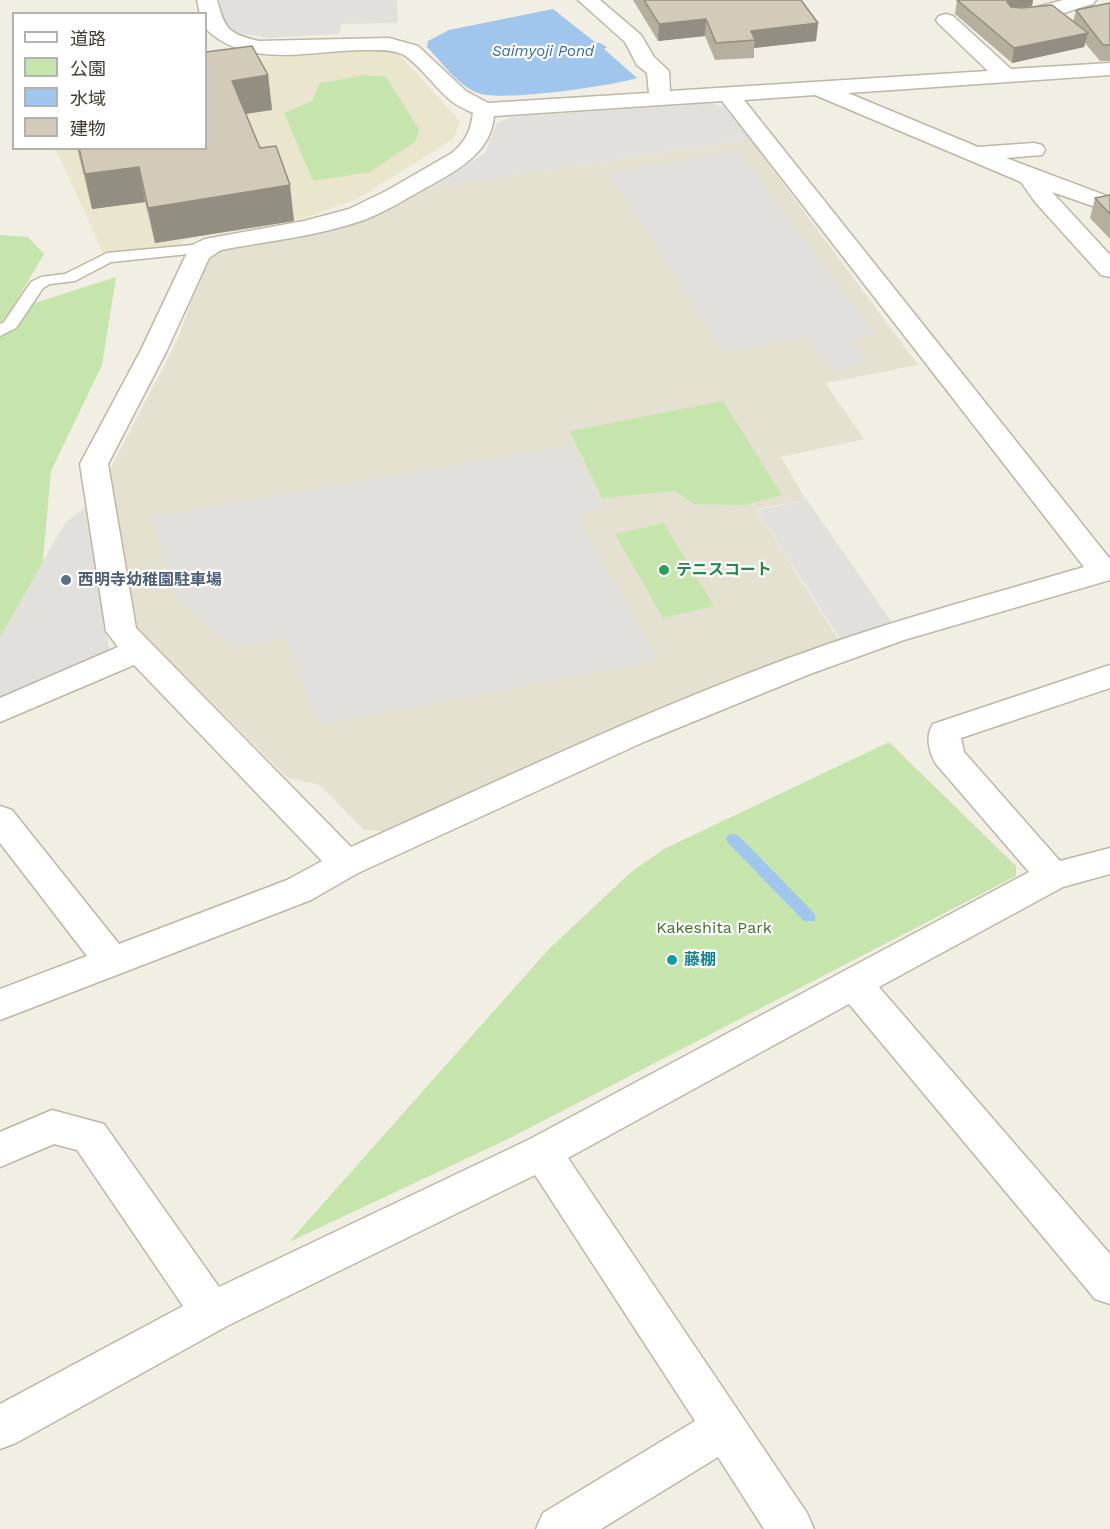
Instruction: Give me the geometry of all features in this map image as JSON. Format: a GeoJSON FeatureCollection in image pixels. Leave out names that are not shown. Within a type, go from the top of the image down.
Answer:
{"type":"FeatureCollection","features":[{"type":"Feature","properties":{"kind":"street"},"geometry":{"type":"LineString","coordinates":[[207,0],[207,16],[217,30],[235,42],[290,49],[370,43],[403,46],[458,96],[484,110],[1110,69]]}},
{"type":"Feature","properties":{"kind":"street"},"geometry":{"type":"LineString","coordinates":[[588,0],[634,39],[645,60],[658,71],[660,99]]}},
{"type":"Feature","properties":{"kind":"street"},"geometry":{"type":"LineString","coordinates":[[1016,15],[1031,15],[1086,0]]}},
{"type":"Feature","properties":{"kind":"street"},"geometry":{"type":"LineString","coordinates":[[946,20],[1005,75]]}},
{"type":"Feature","properties":{"kind":"street"},"geometry":{"type":"LineString","coordinates":[[816,87],[1030,177],[1110,205]]}},
{"type":"Feature","properties":{"kind":"street"},"geometry":{"type":"LineString","coordinates":[[0,1005],[299,890],[346,864],[635,733],[798,666],[893,633],[1107,571],[728,94]]}},
{"type":"Feature","properties":{"kind":"street"},"geometry":{"type":"LineString","coordinates":[[346,864],[121,631],[94,465],[203,249],[214,244],[357,214],[388,200],[457,160],[474,147],[483,126],[484,110]]}},
{"type":"Feature","properties":{"kind":"street"},"geometry":{"type":"LineString","coordinates":[[975,154],[1034,150]]}},
{"type":"Feature","properties":{"kind":"street"},"geometry":{"type":"LineString","coordinates":[[1030,177],[1043,197],[1110,270]]}},
{"type":"Feature","properties":{"kind":"street"},"geometry":{"type":"LineString","coordinates":[[0,711],[138,651]]}},
{"type":"Feature","properties":{"kind":"street"},"geometry":{"type":"LineString","coordinates":[[1053,876],[948,756],[944,732],[1110,676]]}},
{"type":"Feature","properties":{"kind":"street"},"geometry":{"type":"LineString","coordinates":[[0,819],[112,961]]}},
{"type":"Feature","properties":{"kind":"street"},"geometry":{"type":"LineString","coordinates":[[0,1428],[212,1312],[542,1152],[1053,876],[1110,861]]}},
{"type":"Feature","properties":{"kind":"street"},"geometry":{"type":"LineString","coordinates":[[853,983],[1110,1285]]}},
{"type":"Feature","properties":{"kind":"street"},"geometry":{"type":"LineString","coordinates":[[0,1150],[52,1127],[90,1136],[212,1312]]}},
{"type":"Feature","properties":{"kind":"street"},"geometry":{"type":"LineString","coordinates":[[542,1152],[791,1529]]}},
{"type":"Feature","properties":{"kind":"street"},"geometry":{"type":"LineString","coordinates":[[559,1529],[724,1428]]}},
{"type":"Feature","properties":{"kind":"lane"},"geometry":{"type":"LineString","coordinates":[[0,331],[10,325],[37,285],[47,280],[69,278],[107,258],[203,249]]}},
{"type":"Feature","properties":{"kind":"shaded area"},"geometry":{"type":"Polygon","coordinates":[[[220,0],[397,0],[398,23],[341,24],[339,34],[267,38],[236,32],[225,24],[220,16],[220,0]]]}},
{"type":"Feature","properties":{"kind":"shaded area"},"geometry":{"type":"Polygon","coordinates":[[[360,49],[396,51],[460,121],[453,139],[357,199],[299,220],[185,240],[175,250],[106,259],[56,150],[207,150],[210,62],[360,49]]]}},
{"type":"Feature","properties":{"kind":"shaded area"},"geometry":{"type":"Polygon","coordinates":[[[711,103],[724,107],[750,139],[430,188],[485,153],[497,123],[512,117],[711,103]]]}},
{"type":"Feature","properties":{"kind":"shaded area"},"geometry":{"type":"Polygon","coordinates":[[[750,139],[918,365],[825,383],[864,439],[781,457],[806,500],[756,509],[842,645],[614,733],[383,831],[364,830],[320,785],[288,778],[137,628],[109,471],[177,341],[207,258],[227,249],[309,234],[372,216],[403,203],[428,188],[750,139]]]}},
{"type":"Feature","properties":{"kind":"shaded area"},"geometry":{"type":"Polygon","coordinates":[[[739,151],[876,335],[851,340],[867,363],[833,370],[809,336],[724,352],[608,172],[739,151]]]}},
{"type":"Feature","properties":{"kind":"shaded area"},"geometry":{"type":"Polygon","coordinates":[[[571,445],[603,509],[577,515],[659,660],[320,725],[286,638],[234,648],[176,597],[152,516],[571,445]]]}},
{"type":"Feature","properties":{"kind":"shaded area"},"geometry":{"type":"Polygon","coordinates":[[[807,500],[893,624],[842,642],[757,510],[807,500]]]}},
{"type":"Feature","properties":{"kind":"shaded area","name":"西明寺幼稚園駐車場"},"geometry":{"type":"Polygon","coordinates":[[[86,506],[109,648],[101,658],[0,700],[0,637],[65,523],[86,506]]]}},
{"type":"Feature","properties":{"kind":"green space"},"geometry":{"type":"Polygon","coordinates":[[[365,75],[386,77],[419,129],[416,141],[370,172],[313,181],[284,113],[312,101],[320,83],[365,75]]]}},
{"type":"Feature","properties":{"kind":"green space"},"geometry":{"type":"Polygon","coordinates":[[[0,235],[28,237],[44,254],[5,320],[0,322],[0,235]]]}},
{"type":"Feature","properties":{"kind":"green space"},"geometry":{"type":"Polygon","coordinates":[[[116,277],[102,365],[51,471],[39,604],[0,660],[0,326],[29,305],[116,277]]]}},
{"type":"Feature","properties":{"kind":"green space"},"geometry":{"type":"Polygon","coordinates":[[[723,401],[782,495],[744,505],[694,504],[675,491],[602,498],[570,431],[723,401]]]}},
{"type":"Feature","properties":{"kind":"green space","name":"テニスコート"},"geometry":{"type":"Polygon","coordinates":[[[664,523],[714,606],[663,618],[615,534],[664,523]]]}},
{"type":"Feature","properties":{"kind":"green space","name":"Kakeshita Park"},"geometry":{"type":"Polygon","coordinates":[[[889,742],[1016,866],[1016,876],[510,1138],[289,1242],[548,950],[630,873],[664,849],[889,742]]]}},
{"type":"Feature","properties":{"kind":"water","name":"Saimyoji Pond"},"geometry":{"type":"Polygon","coordinates":[[[553,9],[596,43],[607,47],[604,49],[637,78],[557,92],[509,96],[491,95],[478,93],[464,85],[427,47],[428,41],[449,30],[553,9]]]}},
{"type":"Feature","properties":{"kind":"building"},"geometry":{"type":"Polygon","coordinates":[[[644,0],[801,0],[818,23],[751,31],[755,40],[716,43],[706,19],[659,24],[644,0]]]}},
{"type":"Feature","properties":{"kind":"building"},"geometry":{"type":"Polygon","coordinates":[[[957,0],[1008,0],[1011,7],[1022,8],[1052,5],[1088,33],[1014,48],[957,0]]]}},
{"type":"Feature","properties":{"kind":"building"},"geometry":{"type":"Polygon","coordinates":[[[1110,3],[1110,45],[1103,45],[1076,10],[1110,3]]]}},
{"type":"Feature","properties":{"kind":"building"},"geometry":{"type":"Polygon","coordinates":[[[252,46],[268,75],[232,81],[260,148],[276,146],[290,185],[148,208],[139,167],[85,174],[79,150],[207,150],[207,52],[252,46]]]}},
{"type":"Feature","properties":{"kind":"building"},"geometry":{"type":"Polygon","coordinates":[[[1110,195],[1110,214],[1095,198],[1110,195]]]}},
{"type":"Feature","properties":{"kind":"waterway"},"geometry":{"type":"LineString","coordinates":[[733,839],[809,917]]}},
{"type":"Feature","properties":{"kind":"place","name":"テニスコート"},"geometry":{"type":"Point","coordinates":[664,570]}},
{"type":"Feature","properties":{"kind":"place","name":"西明寺幼稚園駐車場"},"geometry":{"type":"Point","coordinates":[66,580]}},
{"type":"Feature","properties":{"kind":"place","name":"藤棚"},"geometry":{"type":"Point","coordinates":[672,960]}}]}
